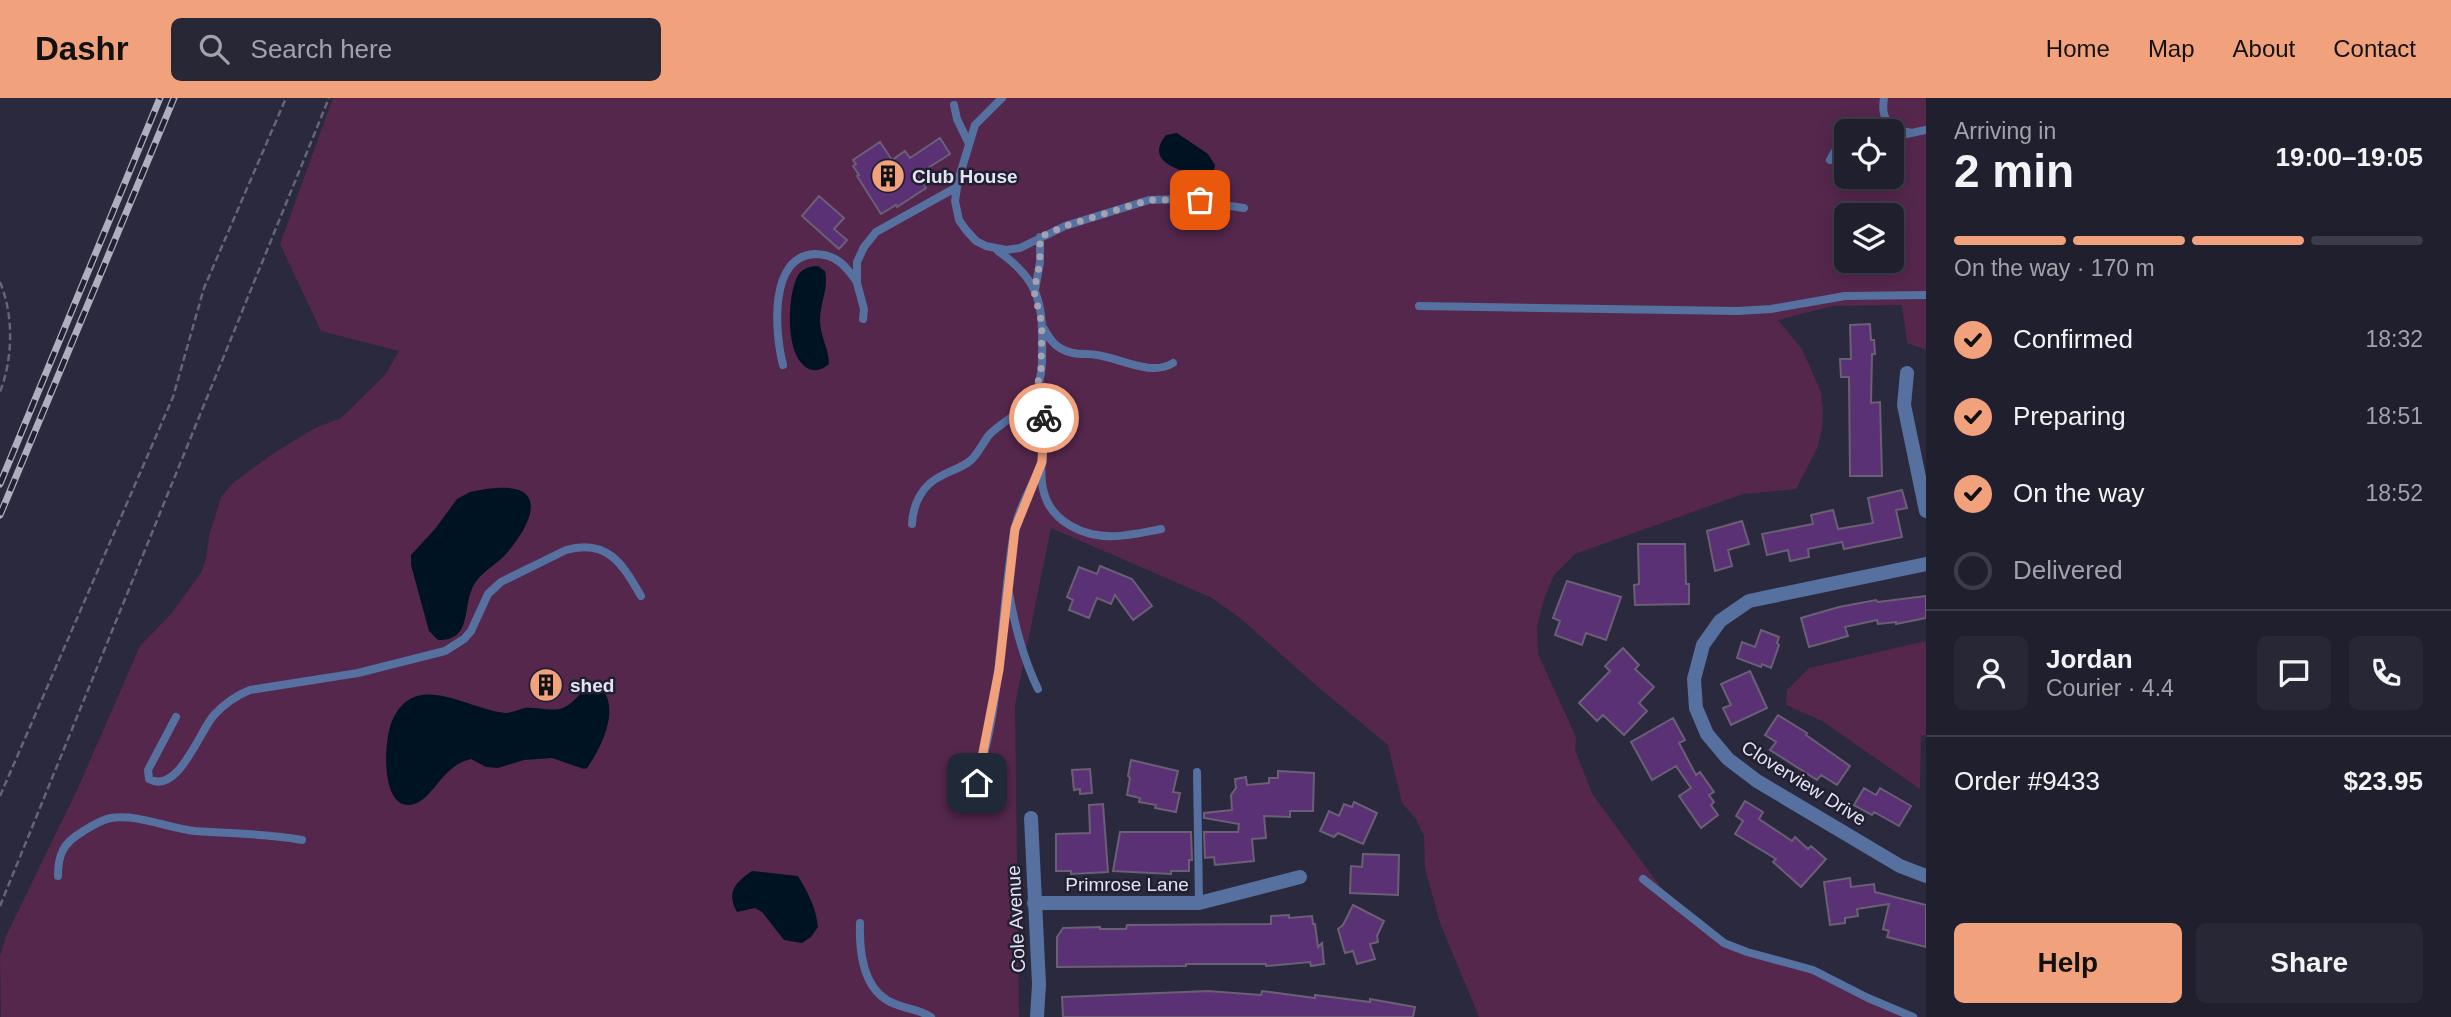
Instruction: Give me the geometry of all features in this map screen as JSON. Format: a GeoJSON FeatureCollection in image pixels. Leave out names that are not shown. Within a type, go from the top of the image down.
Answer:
{"type":"FeatureCollection","features":[{"type":"Feature","properties":{"kind":"street"},"geometry":{"type":"LineString","coordinates":[[1907,373],[1904,405],[1926,511]]}},
{"type":"Feature","properties":{"kind":"street","name":"Cloverview Drive"},"geometry":{"type":"LineString","coordinates":[[1926,564],[1749,601],[1720,621],[1703,645],[1694,679],[1696,708],[1707,734],[1728,759],[1757,781],[1900,866],[1926,876]]}},
{"type":"Feature","properties":{"kind":"street","name":"Cole Avenue"},"geometry":{"type":"LineString","coordinates":[[1031,818],[1039,984],[1037,1017]]}},
{"type":"Feature","properties":{"kind":"street","name":"Primrose Lane"},"geometry":{"type":"LineString","coordinates":[[1034,903],[1199,903],[1300,877]]}},
{"type":"Feature","properties":{"kind":"lane"},"geometry":{"type":"LineString","coordinates":[[912,524],[916,502],[924,489],[972,459],[990,435],[1026,404],[1036,391],[1041,371],[1042,324],[1034,291],[1023,271],[995,249],[976,241],[959,220],[955,201],[975,125],[1002,98]]}},
{"type":"Feature","properties":{"kind":"lane"},"geometry":{"type":"LineString","coordinates":[[1884,98],[1884,118],[1890,126],[1898,131],[1912,133]]}},
{"type":"Feature","properties":{"kind":"lane"},"geometry":{"type":"LineString","coordinates":[[954,105],[957,119],[969,144]]}},
{"type":"Feature","properties":{"kind":"lane"},"geometry":{"type":"LineString","coordinates":[[1904,135],[1926,130]]}},
{"type":"Feature","properties":{"kind":"lane"},"geometry":{"type":"LineString","coordinates":[[1829,160],[1834,152]]}},
{"type":"Feature","properties":{"kind":"lane"},"geometry":{"type":"LineString","coordinates":[[863,319],[864,309],[857,283],[857,262],[864,247],[876,232],[957,187]]}},
{"type":"Feature","properties":{"kind":"lane"},"geometry":{"type":"LineString","coordinates":[[995,249],[1020,248],[1065,226],[1149,200],[1181,199],[1244,208]]}},
{"type":"Feature","properties":{"kind":"lane"},"geometry":{"type":"LineString","coordinates":[[1034,291],[1040,262],[1040,237]]}},
{"type":"Feature","properties":{"kind":"lane"},"geometry":{"type":"LineString","coordinates":[[783,365],[778,344],[777,318],[782,283],[793,261],[805,255],[835,257],[848,268],[857,283]]}},
{"type":"Feature","properties":{"kind":"lane"},"geometry":{"type":"LineString","coordinates":[[1419,306],[1738,311],[1771,309],[1844,296],[1926,295]]}},
{"type":"Feature","properties":{"kind":"lane"},"geometry":{"type":"LineString","coordinates":[[1042,324],[1054,345],[1067,352],[1096,355],[1139,365],[1163,367],[1173,363]]}},
{"type":"Feature","properties":{"kind":"lane"},"geometry":{"type":"LineString","coordinates":[[1038,382],[1044,427],[1042,462],[1046,502],[1054,513],[1079,531],[1104,538],[1161,529]]}},
{"type":"Feature","properties":{"kind":"lane"},"geometry":{"type":"LineString","coordinates":[[966,806],[977,783],[987,738],[999,670],[1015,529],[1042,462]]}},
{"type":"Feature","properties":{"kind":"lane"},"geometry":{"type":"LineString","coordinates":[[176,717],[148,771],[149,779],[155,782],[169,780],[179,770],[212,717],[238,694],[358,673],[445,650],[464,639],[471,631],[488,594],[500,582],[566,550],[576,547],[589,548],[612,556],[622,564],[641,596]]}},
{"type":"Feature","properties":{"kind":"lane"},"geometry":{"type":"LineString","coordinates":[[1008,583],[1015,628],[1027,666],[1038,689]]}},
{"type":"Feature","properties":{"kind":"lane"},"geometry":{"type":"LineString","coordinates":[[1197,772],[1199,903]]}},
{"type":"Feature","properties":{"kind":"lane"},"geometry":{"type":"LineString","coordinates":[[58,876],[58,860],[64,846],[93,825],[109,818],[178,829],[276,835],[302,840]]}},
{"type":"Feature","properties":{"kind":"lane"},"geometry":{"type":"LineString","coordinates":[[1643,879],[1724,943],[1813,970],[1913,1017]]}},
{"type":"Feature","properties":{"kind":"lane"},"geometry":{"type":"LineString","coordinates":[[860,923],[862,957],[872,986],[881,997],[892,1003],[932,1017]]}},
{"type":"Feature","properties":{"kind":"path"},"geometry":{"type":"LineString","coordinates":[[0,796],[173,397],[204,288],[286,98]]}},
{"type":"Feature","properties":{"kind":"path"},"geometry":{"type":"LineString","coordinates":[[0,906],[328,98]]}},
{"type":"Feature","properties":{"kind":"path"},"geometry":{"type":"LineString","coordinates":[[0,282],[7,299],[9,347],[5,380],[0,392]]}},
{"type":"Feature","properties":{"kind":"shaded area"},"geometry":{"type":"Polygon","coordinates":[[[333,98],[1926,98],[1926,350],[1907,343],[1902,305],[1832,306],[1778,320],[1802,349],[1821,392],[1822,429],[1817,449],[1796,489],[1743,494],[1575,554],[1554,575],[1537,626],[1538,654],[1576,737],[1575,750],[1593,795],[1665,893],[1734,948],[1798,964],[1873,1001],[1920,1017],[1479,1017],[1440,923],[1425,868],[1424,836],[1416,819],[1402,803],[1388,745],[1240,618],[1212,598],[1051,528],[1015,705],[1019,1017],[1,1017],[0,956],[6,936],[78,788],[140,646],[172,613],[202,571],[221,497],[234,482],[274,453],[315,428],[341,418],[386,374],[399,351],[321,331],[280,244],[333,98]]]}},
{"type":"Feature","properties":{"kind":"shaded area"},"geometry":{"type":"Polygon","coordinates":[[[1926,641],[1926,735],[1921,736],[1920,789],[1822,721],[1786,705],[1787,690],[1809,668],[1926,641]]]}},
{"type":"Feature","properties":{"kind":"water"},"geometry":{"type":"Polygon","coordinates":[[[1177,133],[1208,154],[1215,165],[1213,174],[1204,179],[1176,168],[1162,159],[1159,153],[1160,145],[1166,135],[1177,133]]]}},
{"type":"Feature","properties":{"kind":"water"},"geometry":{"type":"Polygon","coordinates":[[[818,266],[825,271],[826,277],[820,320],[829,364],[815,370],[801,363],[795,352],[790,311],[798,275],[806,268],[818,266]]]}},
{"type":"Feature","properties":{"kind":"water"},"geometry":{"type":"Polygon","coordinates":[[[510,488],[523,492],[529,498],[530,516],[508,551],[475,583],[465,620],[457,635],[438,640],[429,631],[411,565],[411,555],[457,499],[470,492],[510,488]]]}},
{"type":"Feature","properties":{"kind":"water"},"geometry":{"type":"Polygon","coordinates":[[[594,682],[603,690],[608,700],[609,712],[604,737],[587,768],[552,758],[524,760],[498,768],[486,767],[471,759],[451,769],[417,803],[409,805],[400,802],[393,795],[386,756],[389,730],[402,706],[414,697],[442,696],[505,713],[525,708],[554,710],[567,706],[594,682]]]}},
{"type":"Feature","properties":{"kind":"water"},"geometry":{"type":"Polygon","coordinates":[[[752,871],[798,876],[811,900],[817,920],[818,927],[811,937],[802,943],[784,940],[762,912],[755,908],[737,912],[732,893],[737,884],[752,871]]]}},
{"type":"Feature","properties":{"kind":"building","name":"Club House"},"geometry":{"type":"Polygon","coordinates":[[[940,138],[950,154],[917,175],[926,188],[881,214],[857,176],[859,175],[853,166],[856,164],[853,160],[880,142],[892,160],[905,151],[910,158],[940,138]]]}},
{"type":"Feature","properties":{"kind":"building"},"geometry":{"type":"Polygon","coordinates":[[[819,196],[844,218],[834,229],[847,240],[839,249],[802,216],[819,196]]]}},
{"type":"Feature","properties":{"kind":"building"},"geometry":{"type":"Polygon","coordinates":[[[1870,324],[1875,354],[1872,354],[1871,403],[1880,402],[1882,476],[1850,476],[1849,377],[1841,377],[1840,359],[1851,359],[1850,325],[1870,324]]]}},
{"type":"Feature","properties":{"kind":"building"},"geometry":{"type":"Polygon","coordinates":[[[1902,490],[1907,508],[1896,510],[1902,537],[1844,549],[1842,542],[1808,549],[1809,557],[1790,561],[1788,550],[1767,555],[1762,534],[1813,524],[1811,515],[1833,510],[1838,529],[1873,523],[1868,498],[1902,490]]]}},
{"type":"Feature","properties":{"kind":"building"},"geometry":{"type":"Polygon","coordinates":[[[1742,521],[1749,544],[1728,550],[1732,566],[1715,571],[1707,531],[1742,521]]]}},
{"type":"Feature","properties":{"kind":"building"},"geometry":{"type":"Polygon","coordinates":[[[1638,544],[1685,544],[1689,604],[1635,605],[1634,585],[1639,584],[1638,544]]]}},
{"type":"Feature","properties":{"kind":"building"},"geometry":{"type":"Polygon","coordinates":[[[1100,566],[1132,579],[1152,606],[1133,620],[1115,595],[1111,604],[1097,598],[1089,618],[1069,610],[1073,600],[1067,597],[1079,567],[1097,574],[1100,566]]]}},
{"type":"Feature","properties":{"kind":"building"},"geometry":{"type":"Polygon","coordinates":[[[1567,581],[1621,597],[1606,640],[1586,633],[1582,645],[1555,635],[1560,621],[1553,618],[1567,581]]]}},
{"type":"Feature","properties":{"kind":"building"},"geometry":{"type":"Polygon","coordinates":[[[1926,596],[1926,618],[1896,624],[1878,624],[1877,620],[1845,627],[1848,636],[1809,647],[1801,618],[1876,600],[1878,602],[1926,596]]]}},
{"type":"Feature","properties":{"kind":"building"},"geometry":{"type":"Polygon","coordinates":[[[1761,630],[1779,637],[1771,668],[1737,658],[1742,642],[1755,647],[1761,630]]]}},
{"type":"Feature","properties":{"kind":"building"},"geometry":{"type":"Polygon","coordinates":[[[1623,648],[1639,665],[1635,669],[1654,687],[1639,703],[1647,711],[1624,735],[1603,715],[1597,721],[1579,703],[1610,671],[1605,666],[1623,648]]]}},
{"type":"Feature","properties":{"kind":"building"},"geometry":{"type":"Polygon","coordinates":[[[1750,671],[1767,708],[1731,725],[1723,708],[1731,705],[1721,684],[1750,671]]]}},
{"type":"Feature","properties":{"kind":"building"},"geometry":{"type":"Polygon","coordinates":[[[1778,715],[1850,766],[1837,785],[1821,775],[1817,780],[1770,750],[1776,742],[1765,735],[1778,715]]]}},
{"type":"Feature","properties":{"kind":"building"},"geometry":{"type":"Polygon","coordinates":[[[1673,718],[1685,740],[1679,743],[1696,775],[1700,772],[1714,792],[1709,795],[1714,802],[1711,805],[1718,815],[1701,828],[1679,796],[1691,788],[1676,766],[1652,780],[1631,742],[1673,718]]]}},
{"type":"Feature","properties":{"kind":"building"},"geometry":{"type":"Polygon","coordinates":[[[1131,760],[1178,771],[1173,792],[1180,793],[1176,812],[1155,808],[1156,805],[1139,802],[1140,798],[1127,795],[1131,760]]]}},
{"type":"Feature","properties":{"kind":"building"},"geometry":{"type":"Polygon","coordinates":[[[1090,769],[1092,793],[1080,794],[1080,789],[1074,790],[1072,770],[1090,769]]]}},
{"type":"Feature","properties":{"kind":"building"},"geometry":{"type":"Polygon","coordinates":[[[1278,771],[1314,773],[1313,811],[1290,811],[1290,817],[1264,816],[1266,838],[1252,839],[1254,861],[1215,865],[1214,857],[1205,858],[1204,832],[1238,832],[1239,824],[1204,818],[1204,813],[1232,810],[1231,795],[1236,788],[1235,779],[1246,777],[1247,785],[1269,783],[1269,778],[1278,778],[1278,771]]]}},
{"type":"Feature","properties":{"kind":"building"},"geometry":{"type":"Polygon","coordinates":[[[1864,788],[1876,795],[1880,788],[1911,806],[1899,826],[1874,812],[1872,815],[1854,805],[1864,788]]]}},
{"type":"Feature","properties":{"kind":"building"},"geometry":{"type":"Polygon","coordinates":[[[1745,801],[1763,812],[1759,819],[1792,841],[1795,837],[1808,849],[1811,846],[1826,859],[1801,887],[1773,862],[1776,859],[1735,834],[1743,821],[1736,816],[1745,801]]]}},
{"type":"Feature","properties":{"kind":"building"},"geometry":{"type":"Polygon","coordinates":[[[1354,802],[1377,813],[1363,844],[1338,833],[1334,837],[1320,831],[1329,811],[1339,816],[1344,804],[1352,807],[1354,802]]]}},
{"type":"Feature","properties":{"kind":"building"},"geometry":{"type":"Polygon","coordinates":[[[1103,804],[1108,872],[1071,874],[1071,871],[1056,871],[1056,834],[1090,833],[1089,805],[1103,804]]]}},
{"type":"Feature","properties":{"kind":"building"},"geometry":{"type":"Polygon","coordinates":[[[1120,832],[1191,832],[1192,860],[1189,860],[1189,871],[1171,871],[1171,874],[1113,871],[1120,832]]]}},
{"type":"Feature","properties":{"kind":"building"},"geometry":{"type":"Polygon","coordinates":[[[1363,854],[1399,855],[1398,895],[1350,893],[1351,866],[1362,867],[1363,854]]]}},
{"type":"Feature","properties":{"kind":"building"},"geometry":{"type":"Polygon","coordinates":[[[1850,878],[1851,887],[1874,884],[1875,892],[1926,905],[1926,947],[1887,937],[1889,931],[1883,929],[1889,904],[1857,909],[1858,916],[1845,918],[1845,923],[1830,925],[1824,882],[1850,878]]]}},
{"type":"Feature","properties":{"kind":"building"},"geometry":{"type":"Polygon","coordinates":[[[1353,905],[1384,921],[1377,936],[1378,942],[1370,944],[1375,959],[1357,964],[1353,951],[1345,953],[1338,929],[1343,925],[1353,905]]]}},
{"type":"Feature","properties":{"kind":"building"},"geometry":{"type":"Polygon","coordinates":[[[1289,915],[1289,918],[1312,916],[1318,947],[1322,943],[1324,964],[1311,966],[1310,962],[1266,966],[1186,964],[1057,967],[1057,937],[1063,928],[1126,929],[1127,925],[1271,924],[1271,916],[1289,915]]]}},
{"type":"Feature","properties":{"kind":"building"},"geometry":{"type":"Polygon","coordinates":[[[1208,991],[1261,995],[1262,991],[1370,1002],[1370,999],[1415,1007],[1413,1017],[1063,1017],[1062,997],[1208,991]]]}},
{"type":"Feature","properties":{"kind":"railway"},"geometry":{"type":"LineString","coordinates":[[0,484],[160,98]]}},
{"type":"Feature","properties":{"kind":"railway"},"geometry":{"type":"LineString","coordinates":[[0,515],[174,98]]}},
{"type":"Feature","properties":{"kind":"way so far"},"geometry":{"type":"LineString","coordinates":[[1044,418],[1038,382],[1041,371],[1042,324],[1034,291],[1040,262],[1040,237],[1065,226],[1149,200],[1200,200]]}},
{"type":"Feature","properties":{"kind":"place","name":"Club House"},"geometry":{"type":"Point","coordinates":[888,176]}},
{"type":"Feature","properties":{"kind":"place","name":"shed"},"geometry":{"type":"Point","coordinates":[546,685]}},
{"type":"Feature","properties":{"kind":"route"},"geometry":{"type":"LineString","coordinates":[[977,783],[999,670],[1015,529],[1042,462],[1044,418]]}}]}
